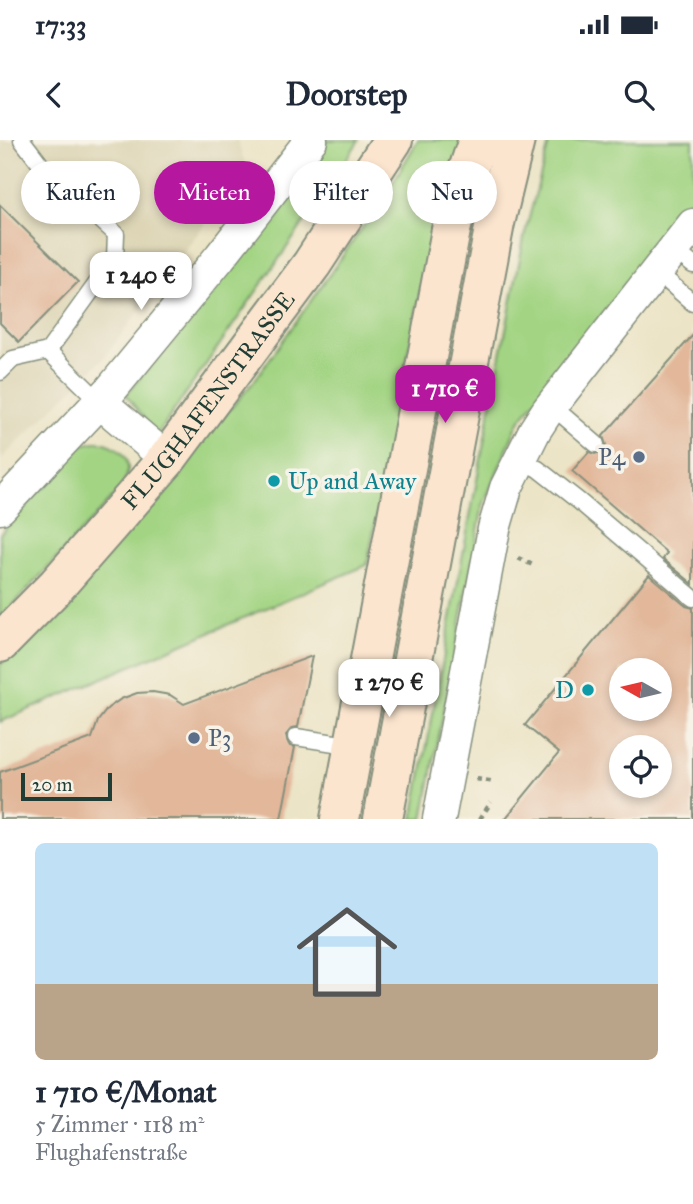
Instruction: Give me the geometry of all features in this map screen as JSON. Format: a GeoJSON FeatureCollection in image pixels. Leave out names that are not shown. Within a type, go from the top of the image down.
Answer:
{"type":"FeatureCollection","features":[{"type":"Feature","properties":{"kind":"main road","name":"FLUGHAFENSTRASSE"},"geometry":{"type":"LineString","coordinates":[[0,643],[57,585],[167,459],[312,264],[393,140]]}},
{"type":"Feature","properties":{"kind":"main road"},"geometry":{"type":"LineString","coordinates":[[340,819],[451,230],[478,140]]}},
{"type":"Feature","properties":{"kind":"main road"},"geometry":{"type":"LineString","coordinates":[[383,819],[495,223],[515,140]]}},
{"type":"Feature","properties":{"kind":"street"},"geometry":{"type":"LineString","coordinates":[[0,508],[100,402],[220,257],[305,143]]}},
{"type":"Feature","properties":{"kind":"street"},"geometry":{"type":"LineString","coordinates":[[439,819],[494,529],[506,488],[535,430],[552,406],[674,262],[693,225]]}},
{"type":"Feature","properties":{"kind":"street"},"geometry":{"type":"LineString","coordinates":[[100,402],[167,459]]}},
{"type":"Feature","properties":{"kind":"lane"},"geometry":{"type":"LineString","coordinates":[[0,372],[13,359],[48,351],[115,258],[116,234],[41,165],[22,140]]}},
{"type":"Feature","properties":{"kind":"lane"},"geometry":{"type":"LineString","coordinates":[[674,262],[693,303]]}},
{"type":"Feature","properties":{"kind":"lane"},"geometry":{"type":"LineString","coordinates":[[48,351],[100,402]]}},
{"type":"Feature","properties":{"kind":"lane"},"geometry":{"type":"LineString","coordinates":[[552,406],[596,444]]}},
{"type":"Feature","properties":{"kind":"lane"},"geometry":{"type":"LineString","coordinates":[[519,459],[538,469],[580,502],[693,598]]}},
{"type":"Feature","properties":{"kind":"lane"},"geometry":{"type":"LineString","coordinates":[[296,737],[354,746]]}},
{"type":"Feature","properties":{"kind":"path"},"geometry":{"type":"LineString","coordinates":[[480,819],[491,802]]}},
{"type":"Feature","properties":{"kind":"shaded area"},"geometry":{"type":"Polygon","coordinates":[[[0,140],[237,140],[244,161],[154,161],[154,224],[205,224],[103,359],[0,460],[0,140]]]}},
{"type":"Feature","properties":{"kind":"green space"},"geometry":{"type":"Polygon","coordinates":[[[328,140],[359,140],[345,161],[312,161],[328,140]]]}},
{"type":"Feature","properties":{"kind":"green space"},"geometry":{"type":"Polygon","coordinates":[[[418,140],[464,140],[457,161],[407,161],[407,224],[434,224],[367,565],[0,722],[0,665],[69,595],[252,384],[365,224],[393,224],[393,182],[418,140]]]}},
{"type":"Feature","properties":{"kind":"green space"},"geometry":{"type":"Polygon","coordinates":[[[550,140],[693,140],[693,198],[518,423],[483,505],[423,819],[413,819],[525,233],[550,140]]]}},
{"type":"Feature","properties":{"kind":"green space"},"geometry":{"type":"Polygon","coordinates":[[[289,191],[289,224],[303,224],[157,435],[126,395],[263,224],[275,224],[275,209],[289,191]]]}},
{"type":"Feature","properties":{"kind":"green space"},"geometry":{"type":"Polygon","coordinates":[[[94,442],[111,445],[121,451],[127,461],[128,470],[121,489],[0,619],[0,534],[82,445],[94,442]]]}},
{"type":"Feature","properties":{"kind":"building"},"geometry":{"type":"Polygon","coordinates":[[[0,205],[78,282],[19,342],[0,323],[0,205]]]}},
{"type":"Feature","properties":{"kind":"building","name":"P4"},"geometry":{"type":"Polygon","coordinates":[[[693,335],[693,584],[663,559],[667,553],[572,471],[589,452],[595,454],[603,451],[606,445],[603,436],[693,335]]]}},
{"type":"Feature","properties":{"kind":"building","name":"D"},"geometry":{"type":"Polygon","coordinates":[[[649,575],[686,606],[693,608],[693,819],[505,819],[559,753],[525,725],[649,575]]]}},
{"type":"Feature","properties":{"kind":"building","name":"P3"},"geometry":{"type":"Polygon","coordinates":[[[312,656],[298,727],[292,728],[286,735],[290,746],[295,747],[281,819],[0,819],[0,772],[92,738],[98,721],[108,708],[121,699],[137,693],[153,692],[170,695],[184,704],[312,656]]]}},
{"type":"Feature","properties":{"kind":"place","name":"P4"},"geometry":{"type":"Point","coordinates":[639,457]}},
{"type":"Feature","properties":{"kind":"place","name":"Up and Away"},"geometry":{"type":"Point","coordinates":[274,481]}},
{"type":"Feature","properties":{"kind":"place","name":"D"},"geometry":{"type":"Point","coordinates":[588,690]}},
{"type":"Feature","properties":{"kind":"place","name":"P3"},"geometry":{"type":"Point","coordinates":[194,738]}}]}
